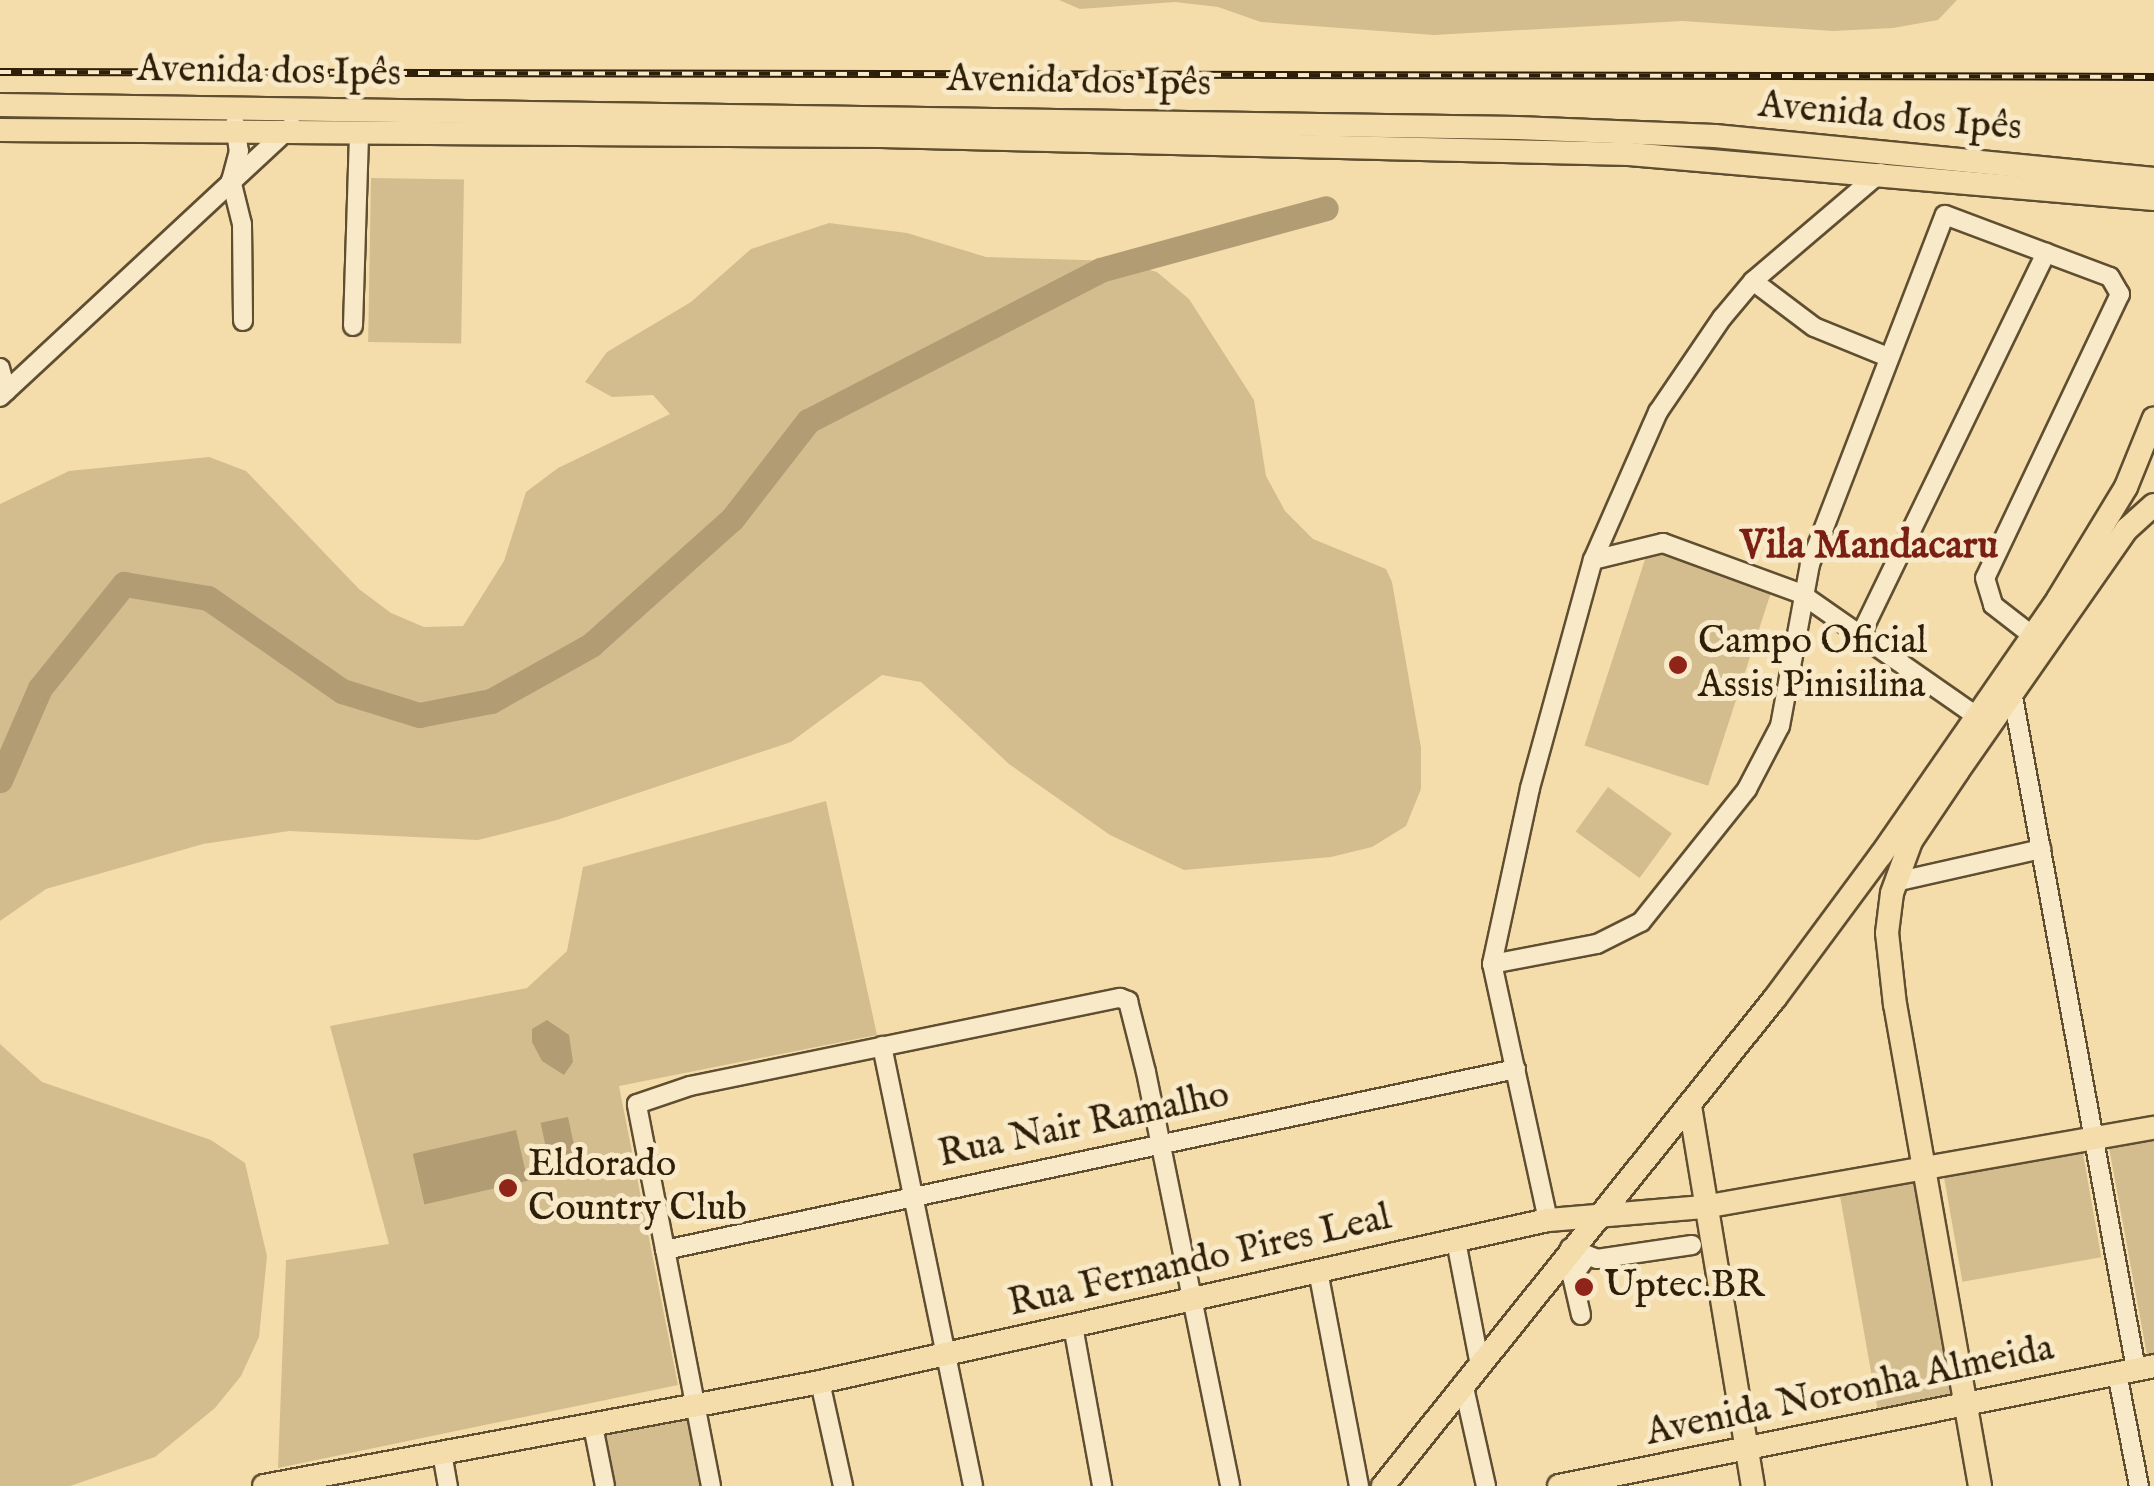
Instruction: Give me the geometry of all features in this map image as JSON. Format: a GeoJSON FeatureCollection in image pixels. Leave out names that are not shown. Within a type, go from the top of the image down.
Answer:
{"type":"FeatureCollection","features":[{"type":"Feature","properties":{"kind":"main road","name":"Avenida dos Ipês"},"geometry":{"type":"LineString","coordinates":[[0,105],[236,118],[291,132],[883,125]]}},
{"type":"Feature","properties":{"kind":"main road","name":"Avenida dos Ipês"},"geometry":{"type":"LineString","coordinates":[[0,130],[236,118],[291,108],[1341,135],[1715,136],[2154,179]]}},
{"type":"Feature","properties":{"kind":"main road","name":"Avenida dos Ipês"},"geometry":{"type":"LineString","coordinates":[[1341,135],[1880,173],[2154,199]]}},
{"type":"Feature","properties":{"kind":"main road"},"geometry":{"type":"LineString","coordinates":[[1980,1486],[1890,970],[1895,882],[1911,841],[2014,697],[2044,630],[2126,488],[2154,418]]}},
{"type":"Feature","properties":{"kind":"main road"},"geometry":{"type":"LineString","coordinates":[[1383,1486],[1478,1360],[1579,1252],[1601,1211],[1690,1106],[1881,855],[1976,716],[2148,509],[2154,489]]}},
{"type":"Feature","properties":{"kind":"main road"},"geometry":{"type":"LineString","coordinates":[[1690,1106],[1753,1486]]}},
{"type":"Feature","properties":{"kind":"main road","name":"Rua Fernando Pires Leal"},"geometry":{"type":"LineString","coordinates":[[275,1484],[820,1382],[1548,1220],[1601,1211],[1704,1207],[2154,1128]]}},
{"type":"Feature","properties":{"kind":"main road","name":"Avenida Noronha Almeida"},"geometry":{"type":"LineString","coordinates":[[1559,1486],[2136,1370]]}},
{"type":"Feature","properties":{"kind":"street"},"geometry":{"type":"LineString","coordinates":[[3,394],[232,180],[291,132],[291,108]]}},
{"type":"Feature","properties":{"kind":"street"},"geometry":{"type":"LineString","coordinates":[[236,118],[232,180],[242,224],[243,321]]}},
{"type":"Feature","properties":{"kind":"street"},"geometry":{"type":"LineString","coordinates":[[354,326],[358,132]]}},
{"type":"Feature","properties":{"kind":"street"},"geometry":{"type":"LineString","coordinates":[[1548,1220],[1492,964],[1530,788],[1593,560],[1658,412],[1753,281],[1880,173]]}},
{"type":"Feature","properties":{"kind":"street"},"geometry":{"type":"LineString","coordinates":[[1492,964],[1597,944],[1657,907],[1748,790],[1772,745],[1786,701],[1800,593],[1944,215],[2110,277],[2120,300],[1985,578],[1993,605],[2044,630]]}},
{"type":"Feature","properties":{"kind":"street"},"geometry":{"type":"LineString","coordinates":[[1860,636],[2046,253]]}},
{"type":"Feature","properties":{"kind":"street"},"geometry":{"type":"LineString","coordinates":[[1753,281],[1814,327],[1888,356]]}},
{"type":"Feature","properties":{"kind":"street"},"geometry":{"type":"LineString","coordinates":[[0,368],[3,394]]}},
{"type":"Feature","properties":{"kind":"street"},"geometry":{"type":"LineString","coordinates":[[1593,560],[1663,544],[1800,593],[1976,716]]}},
{"type":"Feature","properties":{"kind":"street"},"geometry":{"type":"LineString","coordinates":[[2014,697],[2136,1370],[2140,1486]]}},
{"type":"Feature","properties":{"kind":"street"},"geometry":{"type":"LineString","coordinates":[[1895,882],[2041,849]]}},
{"type":"Feature","properties":{"kind":"street"},"geometry":{"type":"LineString","coordinates":[[711,1486],[666,1250],[634,1109],[653,1095],[1120,998],[1132,1012],[1230,1486]]}},
{"type":"Feature","properties":{"kind":"street"},"geometry":{"type":"LineString","coordinates":[[882,1046],[973,1486]]}},
{"type":"Feature","properties":{"kind":"street","name":"Rua Nair Ramalho"},"geometry":{"type":"LineString","coordinates":[[666,1250],[1516,1069]]}},
{"type":"Feature","properties":{"kind":"street"},"geometry":{"type":"LineString","coordinates":[[1456,1241],[1478,1360]]}},
{"type":"Feature","properties":{"kind":"street"},"geometry":{"type":"LineString","coordinates":[[1581,1315],[1572,1277],[1579,1252],[1692,1245]]}},
{"type":"Feature","properties":{"kind":"street"},"geometry":{"type":"LineString","coordinates":[[1318,1271],[1359,1486]]}},
{"type":"Feature","properties":{"kind":"street"},"geometry":{"type":"LineString","coordinates":[[1073,1326],[1102,1486]]}},
{"type":"Feature","properties":{"kind":"street"},"geometry":{"type":"LineString","coordinates":[[820,1382],[843,1486]]}},
{"type":"Feature","properties":{"kind":"street"},"geometry":{"type":"LineString","coordinates":[[1463,1383],[1486,1486]]}},
{"type":"Feature","properties":{"kind":"street"},"geometry":{"type":"LineString","coordinates":[[593,1426],[605,1486]]}},
{"type":"Feature","properties":{"kind":"street"},"geometry":{"type":"LineString","coordinates":[[442,1453],[448,1486]]}},
{"type":"Feature","properties":{"kind":"shaded area"},"geometry":{"type":"Polygon","coordinates":[[[1059,0],[1957,0],[1938,20],[1893,28],[1833,31],[1682,21],[1434,35],[1261,22],[1218,7],[1175,2],[1080,9],[1059,0]]]}},
{"type":"Feature","properties":{"kind":"shaded area"},"geometry":{"type":"Polygon","coordinates":[[[371,178],[464,180],[461,344],[368,342],[371,178]]]}},
{"type":"Feature","properties":{"kind":"shaded area"},"geometry":{"type":"Polygon","coordinates":[[[829,223],[907,233],[986,257],[1118,261],[1157,272],[1189,299],[1254,400],[1266,476],[1285,511],[1313,539],[1386,569],[1392,582],[1421,748],[1421,789],[1406,826],[1372,847],[1331,857],[1184,870],[1110,835],[1009,764],[921,682],[882,675],[791,742],[557,820],[478,840],[289,831],[203,844],[46,889],[0,921],[0,504],[69,471],[209,457],[246,471],[359,589],[391,613],[424,627],[463,626],[504,561],[526,492],[558,468],[670,414],[653,395],[612,397],[585,382],[607,352],[691,302],[751,249],[829,223]]]}},
{"type":"Feature","properties":{"kind":"shaded area","name":"Campo Oficial Assis Pinisilina"},"geometry":{"type":"Polygon","coordinates":[[[1650,544],[1774,584],[1708,786],[1584,746],[1650,544]]]}},
{"type":"Feature","properties":{"kind":"shaded area"},"geometry":{"type":"Polygon","coordinates":[[[1608,787],[1672,833],[1640,878],[1576,831],[1608,787]]]}},
{"type":"Feature","properties":{"kind":"shaded area","name":"Eldorado Country Club"},"geometry":{"type":"Polygon","coordinates":[[[826,801],[877,1035],[619,1086],[678,1385],[278,1468],[286,1260],[389,1244],[330,1026],[527,988],[567,951],[583,867],[826,801]]]}},
{"type":"Feature","properties":{"kind":"shaded area"},"geometry":{"type":"Polygon","coordinates":[[[547,1020],[569,1035],[573,1062],[564,1075],[542,1061],[532,1042],[532,1029],[547,1020]]]}},
{"type":"Feature","properties":{"kind":"shaded area"},"geometry":{"type":"Polygon","coordinates":[[[0,1044],[42,1082],[211,1140],[245,1163],[267,1256],[259,1337],[241,1376],[215,1408],[155,1457],[70,1486],[0,1486],[0,1044]]]}},
{"type":"Feature","properties":{"kind":"shaded area"},"geometry":{"type":"Polygon","coordinates":[[[568,1117],[579,1170],[552,1176],[541,1123],[568,1117]]]}},
{"type":"Feature","properties":{"kind":"shaded area"},"geometry":{"type":"Polygon","coordinates":[[[516,1130],[528,1181],[424,1205],[413,1154],[516,1130]]]}},
{"type":"Feature","properties":{"kind":"shaded area"},"geometry":{"type":"Polygon","coordinates":[[[2154,1134],[2154,1353],[2147,1355],[2108,1142],[2154,1134]]]}},
{"type":"Feature","properties":{"kind":"shaded area"},"geometry":{"type":"Polygon","coordinates":[[[2082,1148],[2101,1257],[1962,1282],[1943,1172],[2082,1148]]]}},
{"type":"Feature","properties":{"kind":"shaded area"},"geometry":{"type":"Polygon","coordinates":[[[1914,1178],[1953,1397],[1878,1410],[1839,1191],[1914,1178]]]}},
{"type":"Feature","properties":{"kind":"shaded area"},"geometry":{"type":"Polygon","coordinates":[[[694,1414],[706,1486],[615,1486],[604,1435],[694,1414]]]}},
{"type":"Feature","properties":{"kind":"waterway"},"geometry":{"type":"LineString","coordinates":[[0,780],[40,688],[124,584],[208,598],[342,691],[419,715],[491,701],[591,645],[732,519],[808,421],[1100,270],[1326,208]]}},
{"type":"Feature","properties":{"kind":"railway"},"geometry":{"type":"LineString","coordinates":[[0,72],[2154,77]]}},
{"type":"Feature","properties":{"kind":"place","name":"Campo Oficial Assis Pinisilina"},"geometry":{"type":"Point","coordinates":[1678,665]}},
{"type":"Feature","properties":{"kind":"place","name":"Eldorado Country Club"},"geometry":{"type":"Point","coordinates":[508,1188]}},
{"type":"Feature","properties":{"kind":"place","name":"Uptec.BR"},"geometry":{"type":"Point","coordinates":[1584,1287]}},
{"type":"Feature","properties":{"kind":"district","name":"Vila Mandacaru"},"geometry":{"type":"Point","coordinates":[1869,547]}}]}
